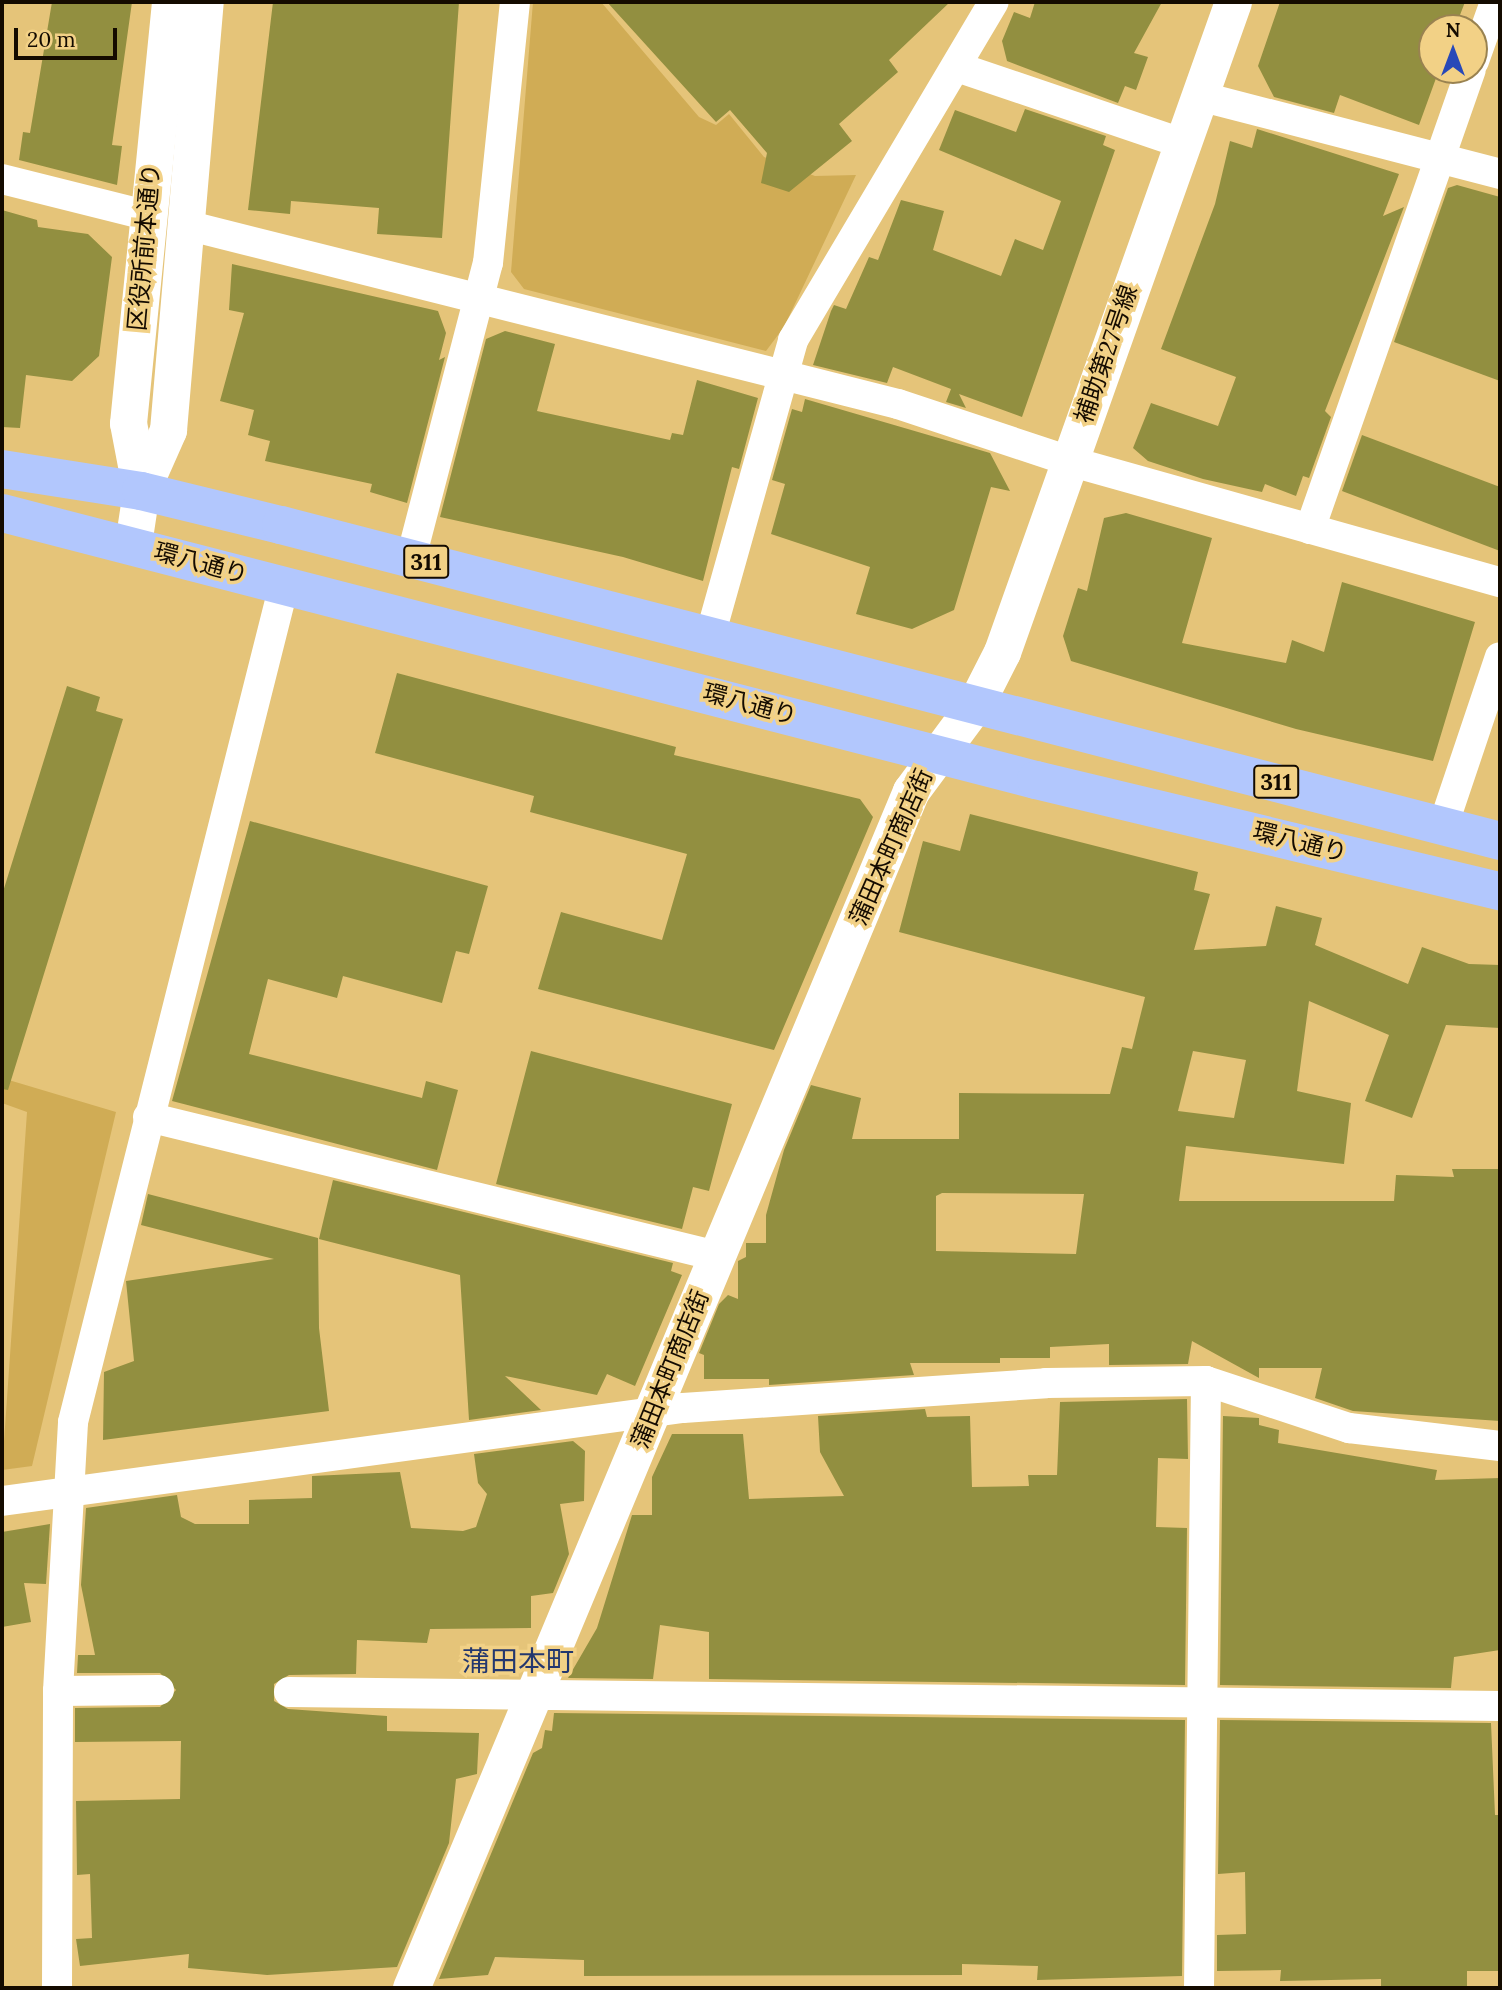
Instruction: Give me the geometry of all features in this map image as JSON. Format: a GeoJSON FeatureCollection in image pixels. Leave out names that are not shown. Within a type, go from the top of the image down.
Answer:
{"type":"FeatureCollection","features":[{"type":"Feature","properties":{"kind":"main road","name":"311"},"geometry":{"type":"LineString","coordinates":[[2,469],[141,491],[411,558],[1500,841]]}},
{"type":"Feature","properties":{"kind":"main road","name":"環八通り"},"geometry":{"type":"LineString","coordinates":[[2,513],[132,544],[934,752],[1500,891]]}},
{"type":"Feature","properties":{"kind":"street","name":"区役所前本通り"},"geometry":{"type":"LineString","coordinates":[[141,491],[128,423],[145,215],[170,2]]}},
{"type":"Feature","properties":{"kind":"street","name":"区役所前本通り"},"geometry":{"type":"LineString","coordinates":[[141,491],[169,430],[205,2]]}},
{"type":"Feature","properties":{"kind":"street"},"geometry":{"type":"LineString","coordinates":[[411,558],[480,297],[515,2]]}},
{"type":"Feature","properties":{"kind":"street"},"geometry":{"type":"LineString","coordinates":[[710,636],[793,341],[960,68],[994,2]]}},
{"type":"Feature","properties":{"kind":"street","name":"補助第27号線"},"geometry":{"type":"LineString","coordinates":[[976,704],[1002,652],[1233,2]]}},
{"type":"Feature","properties":{"kind":"street"},"geometry":{"type":"LineString","coordinates":[[1488,22],[1495,2]]}},
{"type":"Feature","properties":{"kind":"street"},"geometry":{"type":"LineString","coordinates":[[960,68],[1181,143]]}},
{"type":"Feature","properties":{"kind":"street"},"geometry":{"type":"LineString","coordinates":[[1310,529],[1466,84]]}},
{"type":"Feature","properties":{"kind":"street"},"geometry":{"type":"LineString","coordinates":[[1199,96],[1500,174]]}},
{"type":"Feature","properties":{"kind":"street"},"geometry":{"type":"LineString","coordinates":[[2,178],[145,215]]}},
{"type":"Feature","properties":{"kind":"street"},"geometry":{"type":"LineString","coordinates":[[186,225],[898,404],[1069,461],[1500,582]]}},
{"type":"Feature","properties":{"kind":"street"},"geometry":{"type":"LineString","coordinates":[[132,544],[141,491]]}},
{"type":"Feature","properties":{"kind":"street"},"geometry":{"type":"LineString","coordinates":[[57,1988],[58,1691],[66,1492],[73,1422],[284,585]]}},
{"type":"Feature","properties":{"kind":"street"},"geometry":{"type":"LineString","coordinates":[[1443,826],[1500,657]]}},
{"type":"Feature","properties":{"kind":"street","name":"蒲田本町商店街"},"geometry":{"type":"LineString","coordinates":[[411,1988],[911,791],[934,752],[976,704]]}},
{"type":"Feature","properties":{"kind":"street"},"geometry":{"type":"LineString","coordinates":[[148,1117],[716,1256]]}},
{"type":"Feature","properties":{"kind":"street"},"geometry":{"type":"LineString","coordinates":[[2,1501],[653,1412],[1046,1383],[1206,1381],[1349,1428],[1500,1446]]}},
{"type":"Feature","properties":{"kind":"street"},"geometry":{"type":"LineString","coordinates":[[1199,1988],[1206,1381]]}},
{"type":"Feature","properties":{"kind":"street"},"geometry":{"type":"LineString","coordinates":[[58,1691],[159,1690]]}},
{"type":"Feature","properties":{"kind":"street"},"geometry":{"type":"LineString","coordinates":[[289,1692],[1203,1705],[1500,1706]]}},
{"type":"Feature","properties":{"kind":"shaded area"},"geometry":{"type":"Polygon","coordinates":[[[533,2],[601,2],[699,117],[716,125],[729,114],[764,157],[815,176],[856,175],[784,327],[766,351],[524,289],[511,272],[533,2]]]}},
{"type":"Feature","properties":{"kind":"shaded area"},"geometry":{"type":"Polygon","coordinates":[[[2,1078],[116,1112],[32,1466],[2,1470],[27,1112],[2,1103],[2,1078]]]}},
{"type":"Feature","properties":{"kind":"building"},"geometry":{"type":"Polygon","coordinates":[[[52,2],[132,2],[112,145],[122,146],[117,185],[19,160],[23,132],[30,133],[52,2]]]}},
{"type":"Feature","properties":{"kind":"building"},"geometry":{"type":"Polygon","coordinates":[[[273,2],[459,2],[442,238],[377,234],[379,208],[291,201],[290,214],[248,210],[273,2]]]}},
{"type":"Feature","properties":{"kind":"building"},"geometry":{"type":"Polygon","coordinates":[[[607,2],[950,2],[889,60],[898,72],[839,124],[852,141],[789,192],[761,183],[767,153],[730,110],[716,122],[607,2]]]}},
{"type":"Feature","properties":{"kind":"building"},"geometry":{"type":"Polygon","coordinates":[[[1035,2],[1162,2],[1134,53],[1148,57],[1136,90],[1125,86],[1118,103],[1007,61],[1002,41],[1014,12],[1030,18],[1035,2]]]}},
{"type":"Feature","properties":{"kind":"building"},"geometry":{"type":"Polygon","coordinates":[[[1280,2],[1465,2],[1460,14],[1418,14],[1418,84],[1434,84],[1419,125],[1340,95],[1334,113],[1274,97],[1258,66],[1280,2]]]}},
{"type":"Feature","properties":{"kind":"building"},"geometry":{"type":"Polygon","coordinates":[[[1025,109],[1106,136],[1103,145],[1115,150],[1022,417],[959,394],[966,408],[946,402],[951,389],[893,367],[887,383],[813,365],[834,305],[846,309],[869,257],[878,260],[901,200],[944,211],[933,250],[1001,276],[1015,239],[1043,250],[1061,201],[939,150],[955,110],[1016,132],[1025,109]]]}},
{"type":"Feature","properties":{"kind":"building"},"geometry":{"type":"Polygon","coordinates":[[[1257,129],[1399,174],[1383,216],[1404,207],[1325,411],[1331,417],[1309,478],[1303,476],[1296,496],[1265,484],[1262,492],[1203,479],[1148,461],[1133,448],[1151,403],[1218,426],[1236,377],[1161,349],[1215,204],[1230,141],[1252,148],[1257,129]]]}},
{"type":"Feature","properties":{"kind":"building"},"geometry":{"type":"Polygon","coordinates":[[[1457,185],[1500,197],[1500,381],[1394,342],[1448,188],[1457,185]]]}},
{"type":"Feature","properties":{"kind":"building"},"geometry":{"type":"Polygon","coordinates":[[[2,210],[37,220],[38,227],[88,234],[112,257],[99,356],[72,381],[26,375],[20,428],[2,427],[2,210]]]}},
{"type":"Feature","properties":{"kind":"building"},"geometry":{"type":"Polygon","coordinates":[[[232,264],[438,311],[446,333],[439,360],[445,357],[407,503],[370,492],[372,484],[265,461],[270,441],[248,435],[254,410],[220,401],[244,313],[229,310],[232,264]]]}},
{"type":"Feature","properties":{"kind":"building"},"geometry":{"type":"Polygon","coordinates":[[[505,331],[555,344],[537,411],[670,440],[672,433],[683,435],[697,380],[758,398],[739,469],[732,467],[703,581],[623,557],[440,517],[486,339],[505,331]]]}},
{"type":"Feature","properties":{"kind":"building"},"geometry":{"type":"Polygon","coordinates":[[[805,399],[990,453],[1010,491],[991,487],[954,610],[912,629],[856,614],[870,567],[771,534],[785,484],[772,480],[792,409],[802,412],[805,399]]]}},
{"type":"Feature","properties":{"kind":"building"},"geometry":{"type":"Polygon","coordinates":[[[1362,435],[1500,487],[1500,551],[1342,491],[1362,435]]]}},
{"type":"Feature","properties":{"kind":"building"},"geometry":{"type":"Polygon","coordinates":[[[1126,513],[1212,538],[1182,643],[1286,663],[1292,640],[1324,652],[1342,582],[1475,622],[1433,761],[1296,729],[1071,661],[1063,636],[1078,588],[1087,591],[1104,518],[1126,513]]]}},
{"type":"Feature","properties":{"kind":"building"},"geometry":{"type":"Polygon","coordinates":[[[397,673],[676,747],[674,755],[860,799],[873,817],[774,1050],[538,989],[561,912],[662,940],[687,854],[530,812],[534,796],[375,753],[397,673]]]}},
{"type":"Feature","properties":{"kind":"building"},"geometry":{"type":"Polygon","coordinates":[[[67,686],[100,697],[96,711],[123,719],[8,1090],[2,1089],[2,895],[67,686]]]}},
{"type":"Feature","properties":{"kind":"building"},"geometry":{"type":"Polygon","coordinates":[[[970,814],[1198,872],[1194,890],[1210,894],[1194,950],[1266,946],[1276,906],[1322,918],[1315,945],[1408,984],[1422,947],[1469,964],[1500,965],[1500,1028],[1446,1025],[1412,1118],[1365,1101],[1389,1035],[1309,1001],[1297,1091],[1351,1103],[1344,1164],[1186,1146],[1179,1201],[1394,1201],[1396,1175],[1454,1177],[1452,1169],[1500,1169],[1500,1421],[1353,1411],[1315,1398],[1322,1368],[1259,1368],[1259,1378],[1192,1341],[1188,1364],[1109,1365],[1109,1344],[1050,1347],[1050,1358],[1000,1358],[1000,1363],[910,1363],[914,1375],[769,1385],[769,1379],[704,1379],[704,1355],[699,1353],[719,1304],[728,1295],[738,1299],[738,1261],[746,1257],[746,1243],[766,1243],[766,1215],[784,1150],[811,1085],[861,1098],[852,1139],[959,1139],[959,1093],[1110,1094],[1122,1047],[1132,1049],[1145,997],[899,932],[923,841],[960,851],[970,814]],[[1193,1051],[1178,1111],[1234,1118],[1246,1060],[1193,1051]],[[942,1193],[936,1196],[936,1251],[1076,1254],[1084,1194],[942,1193]]]}},
{"type":"Feature","properties":{"kind":"building"},"geometry":{"type":"Polygon","coordinates":[[[250,821],[488,886],[469,954],[456,951],[442,1003],[343,976],[337,998],[268,979],[249,1054],[422,1098],[426,1081],[458,1090],[437,1170],[172,1101],[250,821]]]}},
{"type":"Feature","properties":{"kind":"building"},"geometry":{"type":"Polygon","coordinates":[[[531,1051],[732,1104],[709,1191],[693,1187],[682,1229],[496,1184],[531,1051]]]}},
{"type":"Feature","properties":{"kind":"building"},"geometry":{"type":"Polygon","coordinates":[[[333,1180],[673,1263],[671,1271],[682,1275],[635,1386],[607,1374],[597,1395],[505,1376],[541,1410],[469,1420],[460,1275],[319,1239],[333,1180]]]}},
{"type":"Feature","properties":{"kind":"building"},"geometry":{"type":"Polygon","coordinates":[[[148,1194],[318,1238],[319,1328],[329,1411],[103,1440],[104,1372],[134,1361],[126,1281],[274,1259],[141,1225],[148,1194]]]}},
{"type":"Feature","properties":{"kind":"building"},"geometry":{"type":"Polygon","coordinates":[[[1187,1399],[1188,1459],[1158,1458],[1156,1527],[1187,1528],[1185,1685],[709,1679],[709,1632],[660,1625],[653,1679],[568,1678],[597,1628],[632,1515],[652,1515],[652,1477],[672,1434],[743,1434],[749,1499],[844,1496],[820,1452],[818,1416],[925,1409],[927,1417],[970,1416],[972,1487],[1029,1486],[1028,1475],[1057,1475],[1060,1402],[1187,1399]]]}},
{"type":"Feature","properties":{"kind":"building"},"geometry":{"type":"Polygon","coordinates":[[[1223,1416],[1259,1418],[1259,1425],[1279,1430],[1278,1443],[1437,1470],[1435,1480],[1500,1478],[1500,1650],[1454,1657],[1451,1688],[1220,1685],[1223,1416]]]}},
{"type":"Feature","properties":{"kind":"building"},"geometry":{"type":"Polygon","coordinates":[[[573,1441],[585,1451],[584,1501],[560,1504],[569,1554],[553,1593],[531,1596],[531,1628],[430,1629],[427,1643],[357,1640],[356,1674],[289,1675],[274,1684],[274,1701],[288,1709],[387,1716],[387,1731],[479,1733],[477,1774],[456,1779],[449,1843],[397,1967],[267,1975],[188,1968],[189,1954],[80,1966],[76,1939],[92,1938],[90,1874],[77,1875],[76,1801],[180,1799],[181,1741],[75,1742],[75,1708],[160,1707],[176,1690],[160,1673],[77,1673],[78,1655],[95,1655],[81,1585],[86,1508],[177,1495],[181,1517],[195,1524],[249,1524],[249,1500],[312,1498],[312,1476],[400,1472],[411,1528],[463,1531],[476,1527],[487,1494],[478,1483],[474,1454],[573,1441]]]}},
{"type":"Feature","properties":{"kind":"building"},"geometry":{"type":"Polygon","coordinates":[[[50,1524],[46,1584],[24,1583],[31,1622],[2,1627],[2,1532],[50,1524]]]}},
{"type":"Feature","properties":{"kind":"building"},"geometry":{"type":"Polygon","coordinates":[[[554,1713],[1185,1720],[1182,1976],[1037,1980],[1038,1966],[962,1964],[962,1975],[584,1976],[584,1960],[495,1957],[488,1975],[439,1979],[533,1753],[542,1748],[545,1730],[552,1731],[554,1713]]]}},
{"type":"Feature","properties":{"kind":"building"},"geometry":{"type":"Polygon","coordinates":[[[1220,1720],[1491,1723],[1495,1815],[1500,1815],[1500,1971],[1467,1971],[1467,1988],[1381,1988],[1381,1979],[1280,1981],[1281,1970],[1217,1971],[1217,1935],[1246,1934],[1245,1872],[1218,1874],[1220,1720]]]}},
{"type":"Feature","properties":{"kind":"district","name":"蒲田本町"},"geometry":{"type":"Point","coordinates":[518,1661]}}]}
